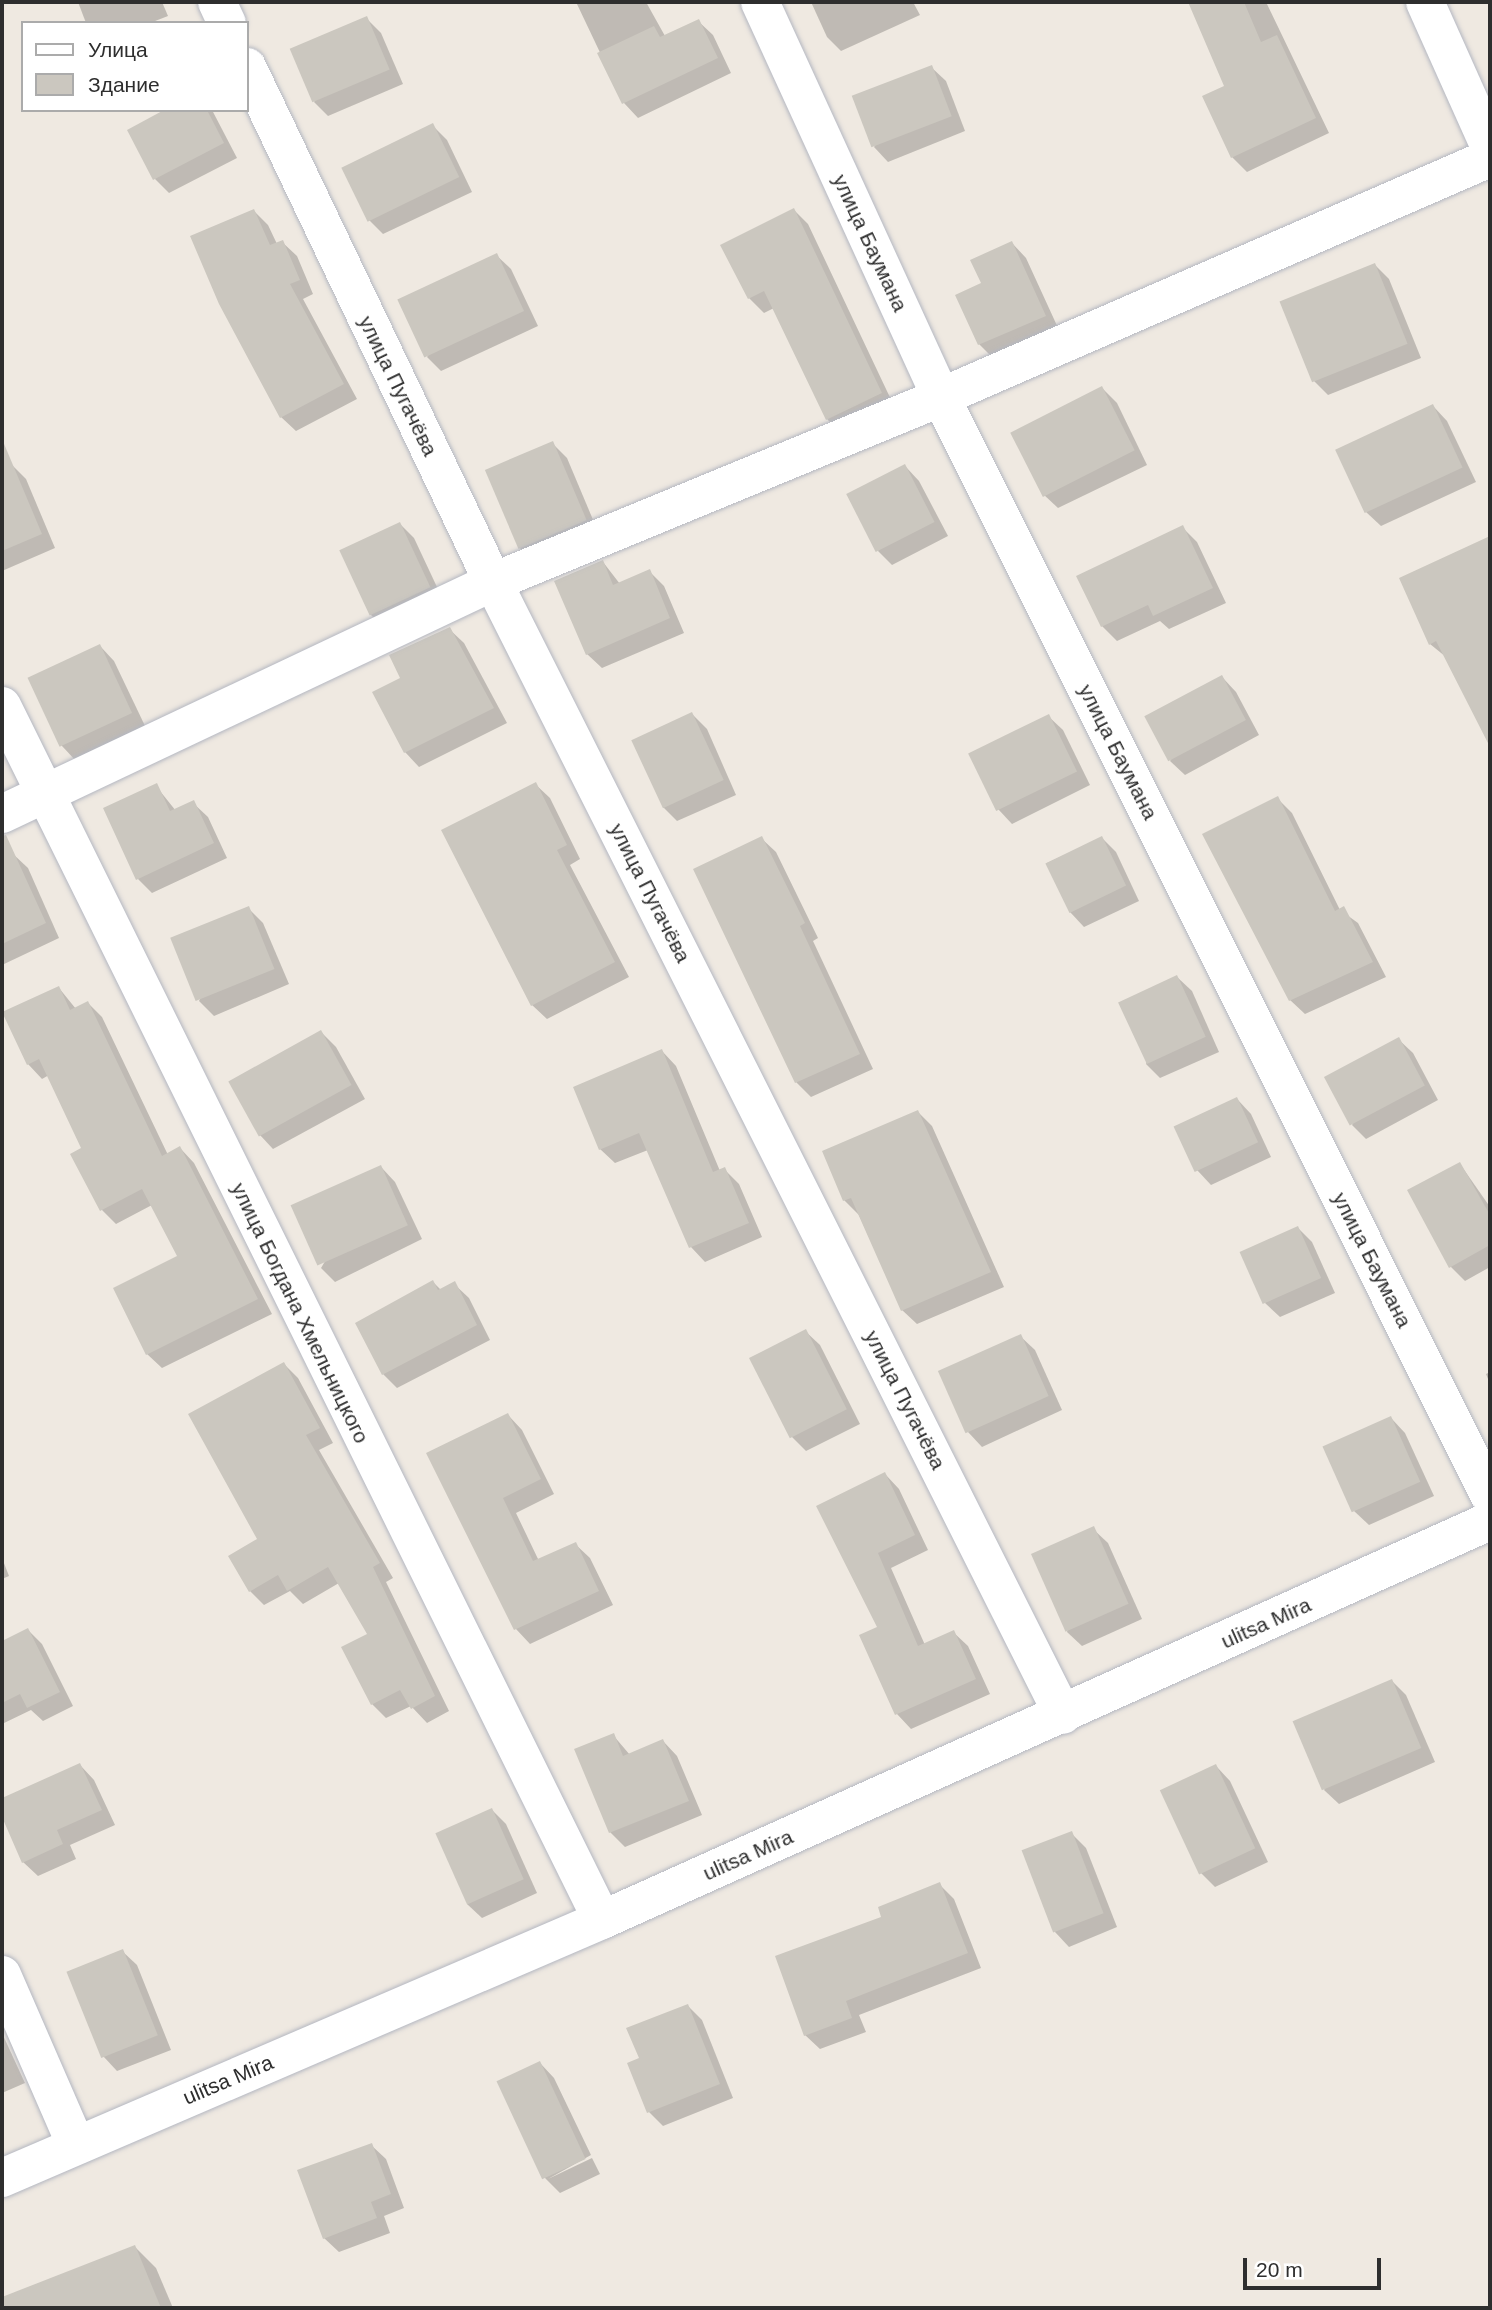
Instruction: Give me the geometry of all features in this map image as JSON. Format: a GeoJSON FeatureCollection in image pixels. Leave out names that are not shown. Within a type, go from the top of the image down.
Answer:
{"type":"FeatureCollection","features":[{"type":"Feature","properties":{"kind":"street"},"geometry":{"type":"LineString","coordinates":[[217,2],[226,21]]}},
{"type":"Feature","properties":{"kind":"street","name":"улица Баумана"},"geometry":{"type":"LineString","coordinates":[[760,2],[941,397],[1490,1496]]}},
{"type":"Feature","properties":{"kind":"street"},"geometry":{"type":"LineString","coordinates":[[1425,2],[1490,148]]}},
{"type":"Feature","properties":{"kind":"street","name":"улица Пугачёва"},"geometry":{"type":"LineString","coordinates":[[248,69],[493,582],[1063,1715]]}},
{"type":"Feature","properties":{"kind":"street"},"geometry":{"type":"LineString","coordinates":[[2,814],[493,582],[941,397],[1490,158]]}},
{"type":"Feature","properties":{"kind":"street","name":"улица Богдана Хмельницкого"},"geometry":{"type":"LineString","coordinates":[[2,706],[43,795],[602,1920]]}},
{"type":"Feature","properties":{"kind":"street","name":"ulitsa Mira"},"geometry":{"type":"LineString","coordinates":[[2,2178],[602,1920],[1490,1521]]}},
{"type":"Feature","properties":{"kind":"street"},"geometry":{"type":"LineString","coordinates":[[2,1975],[76,2145]]}},
{"type":"Feature","properties":{"kind":"building"},"geometry":{"type":"Polygon","coordinates":[[[1188,2],[1244,2],[1261,42],[1277,35],[1316,118],[1231,158],[1202,96],[1224,86],[1188,2]]]}},
{"type":"Feature","properties":{"kind":"building"},"geometry":{"type":"Polygon","coordinates":[[[367,16],[390,69],[312,102],[290,49],[367,16]]]}},
{"type":"Feature","properties":{"kind":"building"},"geometry":{"type":"Polygon","coordinates":[[[699,19],[718,58],[622,104],[597,53],[654,26],[660,37],[699,19]]]}},
{"type":"Feature","properties":{"kind":"building"},"geometry":{"type":"Polygon","coordinates":[[[932,65],[952,116],[871,147],[852,96],[932,65]]]}},
{"type":"Feature","properties":{"kind":"building"},"geometry":{"type":"Polygon","coordinates":[[[160,112],[208,112],[224,143],[153,180],[127,130],[160,112]]]}},
{"type":"Feature","properties":{"kind":"building"},"geometry":{"type":"Polygon","coordinates":[[[433,123],[459,177],[368,222],[341,168],[433,123]]]}},
{"type":"Feature","properties":{"kind":"building"},"geometry":{"type":"Polygon","coordinates":[[[794,208],[882,393],[826,420],[764,291],[748,299],[720,245],[794,208]]]}},
{"type":"Feature","properties":{"kind":"building"},"geometry":{"type":"Polygon","coordinates":[[[254,209],[270,245],[283,240],[300,280],[290,284],[344,384],[280,418],[219,304],[190,236],[254,209]]]}},
{"type":"Feature","properties":{"kind":"building"},"geometry":{"type":"Polygon","coordinates":[[[1012,241],[1046,316],[978,345],[955,295],[981,283],[970,260],[1012,241]]]}},
{"type":"Feature","properties":{"kind":"building"},"geometry":{"type":"Polygon","coordinates":[[[497,253],[524,311],[424,357],[397,299],[497,253]]]}},
{"type":"Feature","properties":{"kind":"building"},"geometry":{"type":"Polygon","coordinates":[[[1375,263],[1408,344],[1312,382],[1280,302],[1375,263]]]}},
{"type":"Feature","properties":{"kind":"building"},"geometry":{"type":"Polygon","coordinates":[[[1102,386],[1135,450],[1043,497],[1010,433],[1102,386]]]}},
{"type":"Feature","properties":{"kind":"building"},"geometry":{"type":"Polygon","coordinates":[[[1433,404],[1463,467],[1365,513],[1335,450],[1433,404]]]}},
{"type":"Feature","properties":{"kind":"building"},"geometry":{"type":"Polygon","coordinates":[[[2,439],[42,534],[2,551],[2,439]]]}},
{"type":"Feature","properties":{"kind":"building"},"geometry":{"type":"Polygon","coordinates":[[[553,441],[587,520],[518,549],[485,470],[553,441]]]}},
{"type":"Feature","properties":{"kind":"building"},"geometry":{"type":"Polygon","coordinates":[[[905,464],[935,522],[876,552],[846,494],[905,464]]]}},
{"type":"Feature","properties":{"kind":"building"},"geometry":{"type":"Polygon","coordinates":[[[400,522],[430,587],[370,616],[339,550],[400,522]]]}},
{"type":"Feature","properties":{"kind":"building"},"geometry":{"type":"Polygon","coordinates":[[[1183,525],[1213,588],[1153,616],[1148,605],[1101,627],[1076,576],[1183,525]]]}},
{"type":"Feature","properties":{"kind":"building"},"geometry":{"type":"Polygon","coordinates":[[[1490,536],[1490,747],[1436,641],[1429,645],[1399,578],[1490,536]]]}},
{"type":"Feature","properties":{"kind":"building"},"geometry":{"type":"Polygon","coordinates":[[[603,560],[613,585],[650,569],[670,618],[586,655],[554,581],[603,560]]]}},
{"type":"Feature","properties":{"kind":"building"},"geometry":{"type":"Polygon","coordinates":[[[450,627],[494,708],[404,753],[372,692],[400,678],[389,655],[450,627]]]}},
{"type":"Feature","properties":{"kind":"building"},"geometry":{"type":"Polygon","coordinates":[[[100,644],[132,713],[60,747],[27,678],[100,644]]]}},
{"type":"Feature","properties":{"kind":"building"},"geometry":{"type":"Polygon","coordinates":[[[1222,675],[1246,720],[1168,761],[1144,716],[1222,675]]]}},
{"type":"Feature","properties":{"kind":"building"},"geometry":{"type":"Polygon","coordinates":[[[692,712],[724,780],[663,808],[631,740],[692,712]]]}},
{"type":"Feature","properties":{"kind":"building"},"geometry":{"type":"Polygon","coordinates":[[[1049,714],[1077,772],[996,811],[968,753],[1049,714]]]}},
{"type":"Feature","properties":{"kind":"building"},"geometry":{"type":"Polygon","coordinates":[[[536,782],[567,845],[557,850],[615,962],[531,1006],[441,830],[536,782]]]}},
{"type":"Feature","properties":{"kind":"building"},"geometry":{"type":"Polygon","coordinates":[[[157,783],[170,811],[194,800],[214,843],[136,880],[103,808],[157,783]]]}},
{"type":"Feature","properties":{"kind":"building"},"geometry":{"type":"Polygon","coordinates":[[[1278,796],[1335,911],[1344,906],[1373,962],[1289,1001],[1202,834],[1278,796]]]}},
{"type":"Feature","properties":{"kind":"building"},"geometry":{"type":"Polygon","coordinates":[[[6,835],[46,923],[2,944],[2,836],[6,835]]]}},
{"type":"Feature","properties":{"kind":"building"},"geometry":{"type":"Polygon","coordinates":[[[762,836],[805,923],[800,926],[860,1054],[795,1083],[693,869],[762,836]]]}},
{"type":"Feature","properties":{"kind":"building"},"geometry":{"type":"Polygon","coordinates":[[[1102,836],[1126,885],[1069,913],[1045,864],[1102,836]]]}},
{"type":"Feature","properties":{"kind":"building"},"geometry":{"type":"Polygon","coordinates":[[[249,906],[274,969],[196,1001],[170,938],[249,906]]]}},
{"type":"Feature","properties":{"kind":"building"},"geometry":{"type":"Polygon","coordinates":[[[1177,975],[1206,1037],[1147,1064],[1118,1002],[1177,975]]]}},
{"type":"Feature","properties":{"kind":"building"},"geometry":{"type":"Polygon","coordinates":[[[59,986],[70,1010],[88,1001],[162,1156],[180,1146],[258,1299],[146,1355],[113,1288],[177,1256],[142,1189],[100,1211],[70,1154],[81,1148],[39,1059],[27,1065],[2,1012],[59,986]]]}},
{"type":"Feature","properties":{"kind":"building"},"geometry":{"type":"Polygon","coordinates":[[[321,1030],[352,1085],[259,1136],[228,1081],[321,1030]]]}},
{"type":"Feature","properties":{"kind":"building"},"geometry":{"type":"Polygon","coordinates":[[[1399,1037],[1425,1086],[1350,1125],[1324,1077],[1399,1037]]]}},
{"type":"Feature","properties":{"kind":"building"},"geometry":{"type":"Polygon","coordinates":[[[662,1049],[713,1172],[725,1167],[749,1223],[689,1248],[639,1133],[599,1150],[573,1087],[662,1049]]]}},
{"type":"Feature","properties":{"kind":"building"},"geometry":{"type":"Polygon","coordinates":[[[1237,1097],[1258,1142],[1195,1172],[1174,1127],[1237,1097]]]}},
{"type":"Feature","properties":{"kind":"building"},"geometry":{"type":"Polygon","coordinates":[[[918,1110],[991,1272],[901,1311],[851,1198],[843,1201],[822,1151],[918,1110]]]}},
{"type":"Feature","properties":{"kind":"building"},"geometry":{"type":"Polygon","coordinates":[[[1460,1162],[1490,1215],[1490,1245],[1449,1268],[1407,1190],[1460,1162]]]}},
{"type":"Feature","properties":{"kind":"building"},"geometry":{"type":"Polygon","coordinates":[[[381,1165],[408,1225],[317,1266],[291,1205],[381,1165]]]}},
{"type":"Feature","properties":{"kind":"building"},"geometry":{"type":"Polygon","coordinates":[[[1298,1226],[1321,1278],[1263,1304],[1240,1252],[1298,1226]]]}},
{"type":"Feature","properties":{"kind":"building"},"geometry":{"type":"Polygon","coordinates":[[[433,1280],[438,1290],[455,1281],[477,1325],[382,1375],[355,1323],[433,1280]]]}},
{"type":"Feature","properties":{"kind":"building"},"geometry":{"type":"Polygon","coordinates":[[[806,1329],[847,1409],[790,1438],[749,1358],[806,1329]]]}},
{"type":"Feature","properties":{"kind":"building"},"geometry":{"type":"Polygon","coordinates":[[[1021,1334],[1049,1396],[966,1433],[938,1371],[1021,1334]]]}},
{"type":"Feature","properties":{"kind":"building"},"geometry":{"type":"Polygon","coordinates":[[[284,1362],[320,1428],[306,1435],[380,1563],[373,1567],[435,1696],[411,1709],[400,1690],[371,1705],[341,1647],[367,1634],[328,1567],[287,1591],[278,1575],[249,1592],[228,1556],[257,1539],[188,1414],[284,1362]]]}},
{"type":"Feature","properties":{"kind":"building"},"geometry":{"type":"Polygon","coordinates":[[[508,1413],[541,1479],[503,1498],[533,1561],[576,1542],[599,1591],[514,1630],[426,1453],[508,1413]]]}},
{"type":"Feature","properties":{"kind":"building"},"geometry":{"type":"Polygon","coordinates":[[[1391,1416],[1420,1482],[1352,1512],[1322,1447],[1391,1416]]]}},
{"type":"Feature","properties":{"kind":"building"},"geometry":{"type":"Polygon","coordinates":[[[885,1472],[915,1535],[878,1553],[918,1646],[954,1630],[976,1679],[895,1715],[859,1635],[877,1627],[816,1506],[885,1472]]]}},
{"type":"Feature","properties":{"kind":"building"},"geometry":{"type":"Polygon","coordinates":[[[1094,1526],[1129,1604],[1066,1632],[1031,1554],[1094,1526]]]}},
{"type":"Feature","properties":{"kind":"building"},"geometry":{"type":"Polygon","coordinates":[[[28,1628],[60,1692],[27,1708],[20,1694],[2,1703],[2,1641],[28,1628]]]}},
{"type":"Feature","properties":{"kind":"building"},"geometry":{"type":"Polygon","coordinates":[[[1392,1679],[1421,1748],[1322,1790],[1293,1721],[1392,1679]]]}},
{"type":"Feature","properties":{"kind":"building"},"geometry":{"type":"Polygon","coordinates":[[[614,1733],[623,1756],[663,1739],[689,1801],[609,1833],[574,1749],[614,1733]]]}},
{"type":"Feature","properties":{"kind":"building"},"geometry":{"type":"Polygon","coordinates":[[[80,1763],[102,1810],[57,1830],[63,1844],[22,1863],[2,1817],[2,1798],[80,1763]]]}},
{"type":"Feature","properties":{"kind":"building"},"geometry":{"type":"Polygon","coordinates":[[[1216,1764],[1255,1848],[1199,1874],[1160,1790],[1216,1764]]]}},
{"type":"Feature","properties":{"kind":"building"},"geometry":{"type":"Polygon","coordinates":[[[492,1808],[524,1879],[467,1904],[435,1833],[492,1808]]]}},
{"type":"Feature","properties":{"kind":"building"},"geometry":{"type":"Polygon","coordinates":[[[1072,1831],[1104,1913],[1053,1933],[1022,1850],[1072,1831]]]}},
{"type":"Feature","properties":{"kind":"building"},"geometry":{"type":"Polygon","coordinates":[[[940,1882],[968,1953],[846,2001],[852,2018],[804,2036],[775,1956],[881,1917],[878,1907],[940,1882]]]}},
{"type":"Feature","properties":{"kind":"building"},"geometry":{"type":"Polygon","coordinates":[[[123,1949],[158,2035],[101,2058],[66,1972],[123,1949]]]}},
{"type":"Feature","properties":{"kind":"building"},"geometry":{"type":"Polygon","coordinates":[[[688,2004],[720,2084],[647,2113],[627,2063],[639,2058],[626,2028],[688,2004]]]}},
{"type":"Feature","properties":{"kind":"building"},"geometry":{"type":"Polygon","coordinates":[[[540,2061],[586,2159],[542,2179],[496,2081],[540,2061]]]}},
{"type":"Feature","properties":{"kind":"building"},"geometry":{"type":"Polygon","coordinates":[[[372,2143],[391,2194],[371,2202],[377,2218],[323,2239],[297,2170],[372,2143]]]}},
{"type":"Feature","properties":{"kind":"building"},"geometry":{"type":"Polygon","coordinates":[[[135,2245],[161,2308],[2,2308],[2,2297],[135,2245]]]}}]}
